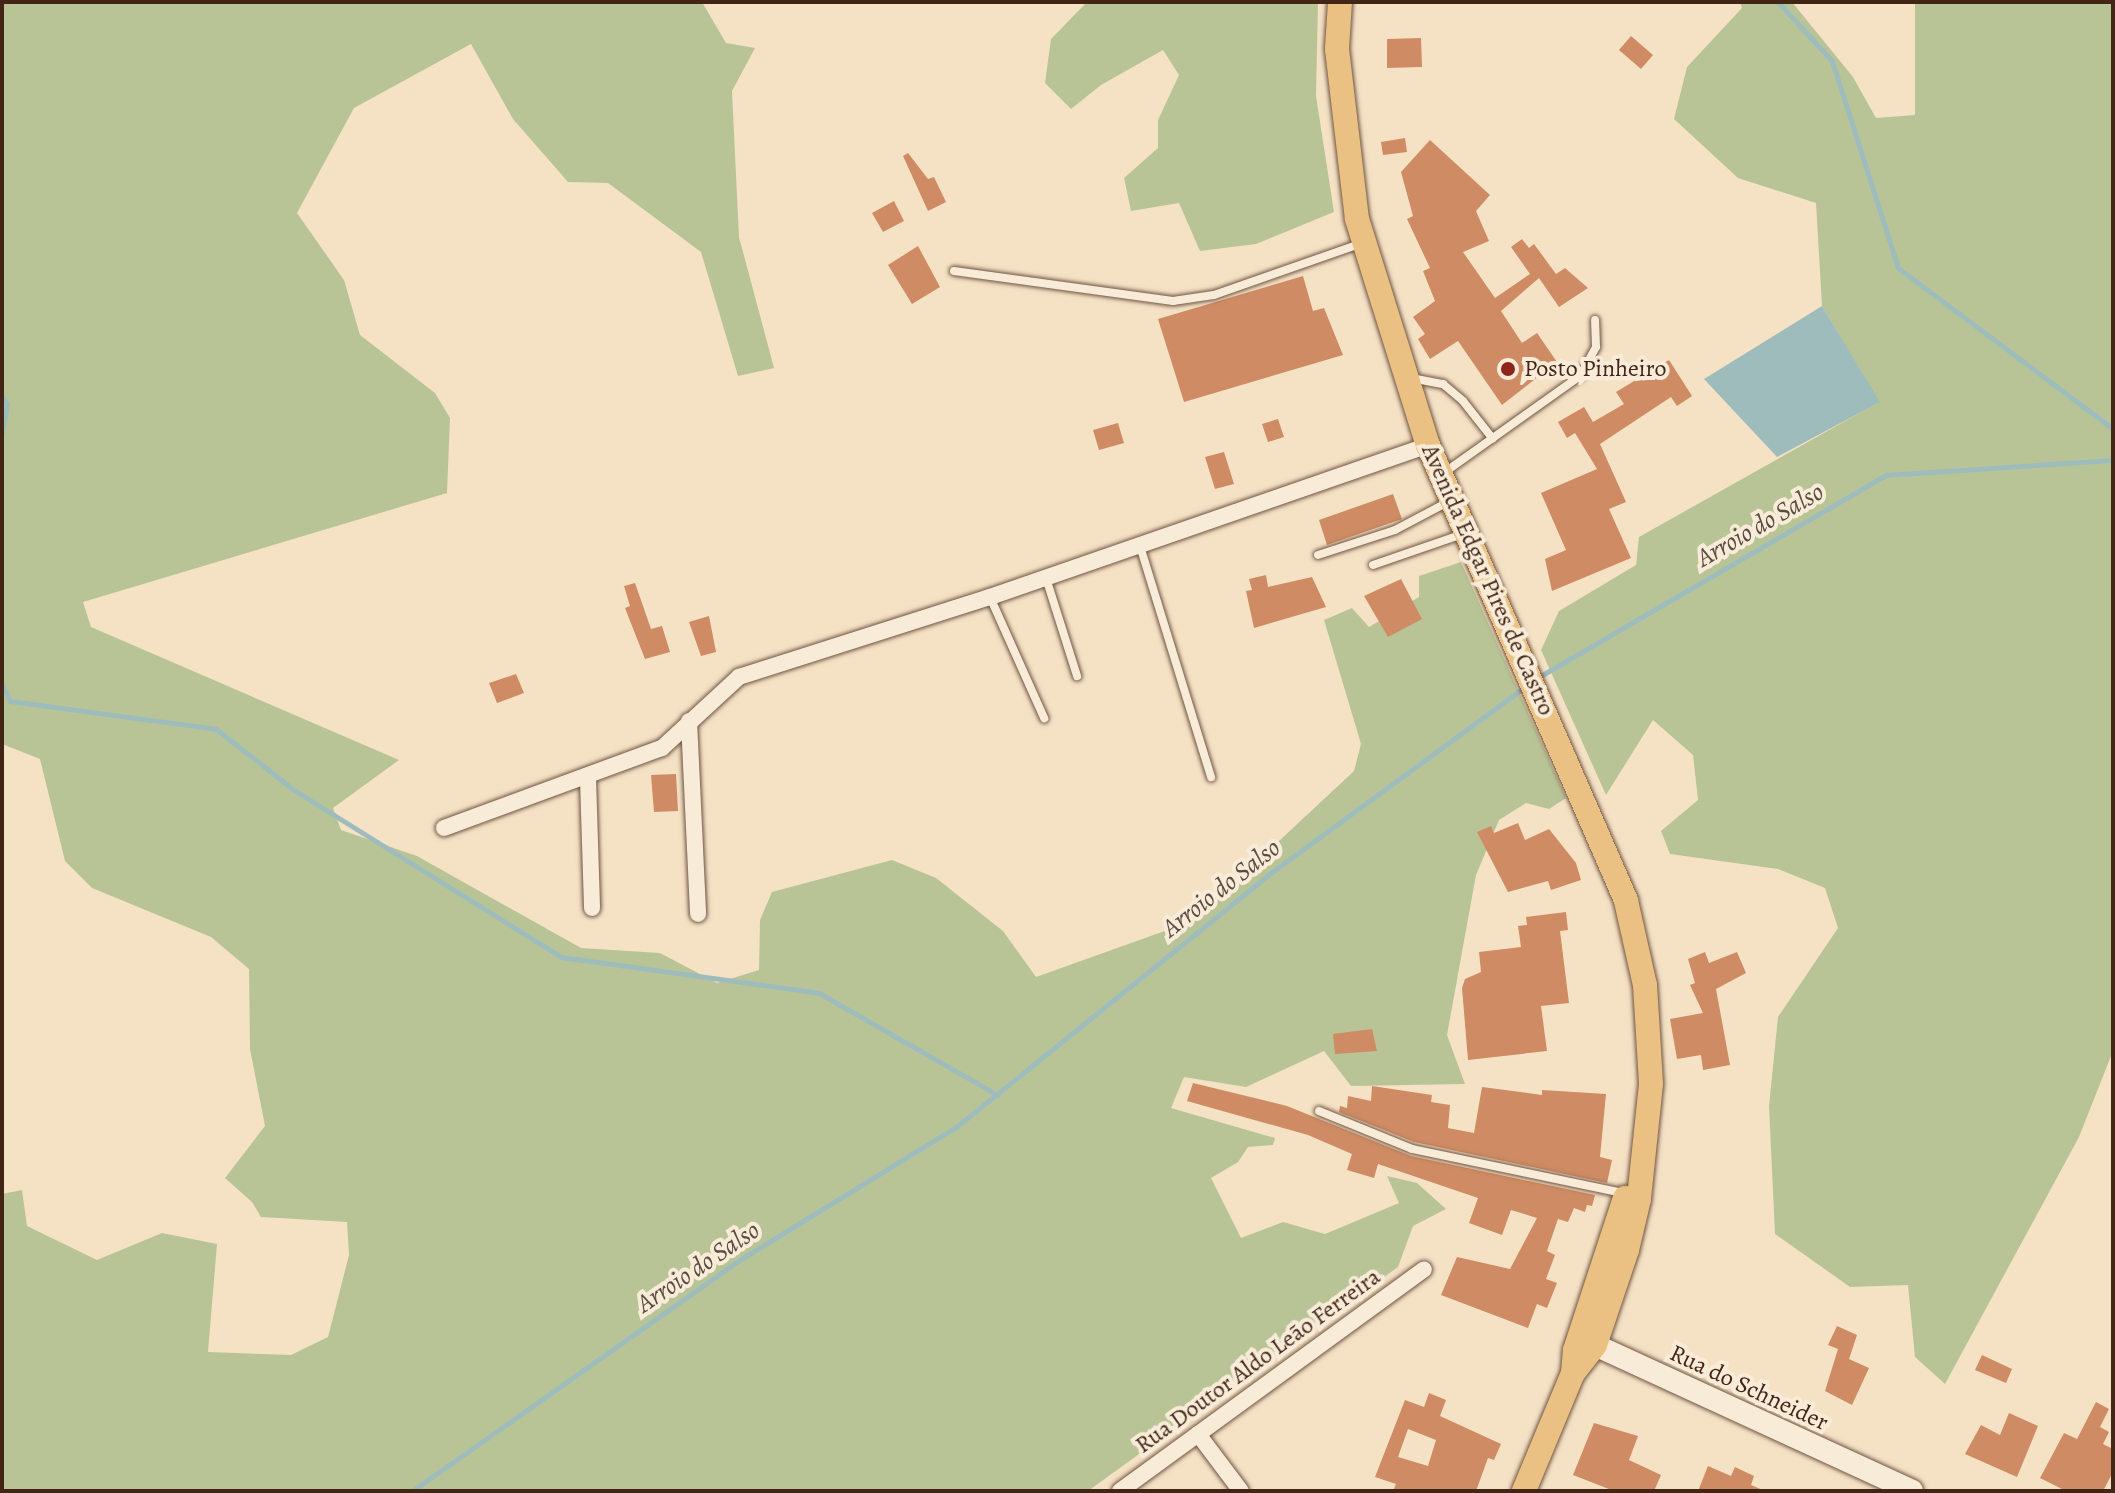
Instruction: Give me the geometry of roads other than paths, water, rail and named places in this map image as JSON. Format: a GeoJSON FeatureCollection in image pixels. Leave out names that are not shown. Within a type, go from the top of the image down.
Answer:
{"type":"FeatureCollection","features":[{"type":"Feature","properties":{"kind":"main road","name":"Avenida Edgar Pires de Castro"},"geometry":{"type":"LineString","coordinates":[[1340,2],[1337,49],[1364,243],[1428,445],[1626,901],[1645,985],[1651,1084],[1644,1151],[1627,1250],[1595,1345],[1573,1373]]}},
{"type":"Feature","properties":{"kind":"main road","name":"Avenida Edgar Pires de Castro"},"geometry":{"type":"LineString","coordinates":[[1524,1491],[1573,1373],[1587,1312],[1626,1194],[1644,1151]]}},
{"type":"Feature","properties":{"kind":"street"},"geometry":{"type":"LineString","coordinates":[[444,828],[588,779],[662,748],[739,677],[990,597],[1428,445]]}},
{"type":"Feature","properties":{"kind":"street"},"geometry":{"type":"LineString","coordinates":[[689,721],[698,914]]}},
{"type":"Feature","properties":{"kind":"street"},"geometry":{"type":"LineString","coordinates":[[588,779],[592,908]]}},
{"type":"Feature","properties":{"kind":"street","name":"Rua Doutor Aldo Leão Ferreira"},"geometry":{"type":"LineString","coordinates":[[1120,1491],[1424,1269]]}},
{"type":"Feature","properties":{"kind":"street"},"geometry":{"type":"LineString","coordinates":[[1587,1312],[1595,1345]]}},
{"type":"Feature","properties":{"kind":"street","name":"Rua do Schneider"},"geometry":{"type":"LineString","coordinates":[[1595,1345],[1885,1486],[1912,1491]]}},
{"type":"Feature","properties":{"kind":"street"},"geometry":{"type":"LineString","coordinates":[[1198,1434],[1241,1491]]}},
{"type":"Feature","properties":{"kind":"lane"},"geometry":{"type":"LineString","coordinates":[[954,271],[1173,301],[1214,295],[1364,243]]}},
{"type":"Feature","properties":{"kind":"lane"},"geometry":{"type":"LineString","coordinates":[[1441,474],[1580,376],[1596,347],[1595,320]]}},
{"type":"Feature","properties":{"kind":"lane"},"geometry":{"type":"LineString","coordinates":[[1406,377],[1443,384],[1463,401],[1493,439]]}},
{"type":"Feature","properties":{"kind":"lane"},"geometry":{"type":"LineString","coordinates":[[1318,555],[1395,530],[1452,499]]}},
{"type":"Feature","properties":{"kind":"lane"},"geometry":{"type":"LineString","coordinates":[[1373,565],[1467,533]]}},
{"type":"Feature","properties":{"kind":"lane"},"geometry":{"type":"LineString","coordinates":[[1140,546],[1211,777]]}},
{"type":"Feature","properties":{"kind":"lane"},"geometry":{"type":"LineString","coordinates":[[1046,578],[1077,676]]}},
{"type":"Feature","properties":{"kind":"lane"},"geometry":{"type":"LineString","coordinates":[[990,597],[1044,718]]}},
{"type":"Feature","properties":{"kind":"lane"},"geometry":{"type":"LineString","coordinates":[[1319,1111],[1412,1149],[1626,1194]]}},
{"type":"Feature","properties":{"kind":"water"},"geometry":{"type":"Polygon","coordinates":[[[1822,306],[1880,402],[1777,457],[1704,379],[1822,306]]]}},
{"type":"Feature","properties":{"kind":"waterway"},"geometry":{"type":"LineString","coordinates":[[1778,2],[1832,61],[1898,268],[2113,429]]}},
{"type":"Feature","properties":{"kind":"waterway"},"geometry":{"type":"LineString","coordinates":[[2,396],[7,404],[2,432]]}},
{"type":"Feature","properties":{"kind":"waterway","name":"Arroio do Salso"},"geometry":{"type":"LineString","coordinates":[[1537,678],[1886,475],[2113,460]]}},
{"type":"Feature","properties":{"kind":"waterway"},"geometry":{"type":"LineString","coordinates":[[2,684],[10,701],[216,729],[294,790],[561,957],[819,993],[998,1095]]}},
{"type":"Feature","properties":{"kind":"waterway","name":"Arroio do Salso"},"geometry":{"type":"LineString","coordinates":[[412,1491],[738,1261],[956,1127],[1272,872],[1526,686]]}},
{"type":"Feature","properties":{"kind":"place","name":"Posto Pinheiro"},"geometry":{"type":"Point","coordinates":[1508,369]}}]}
